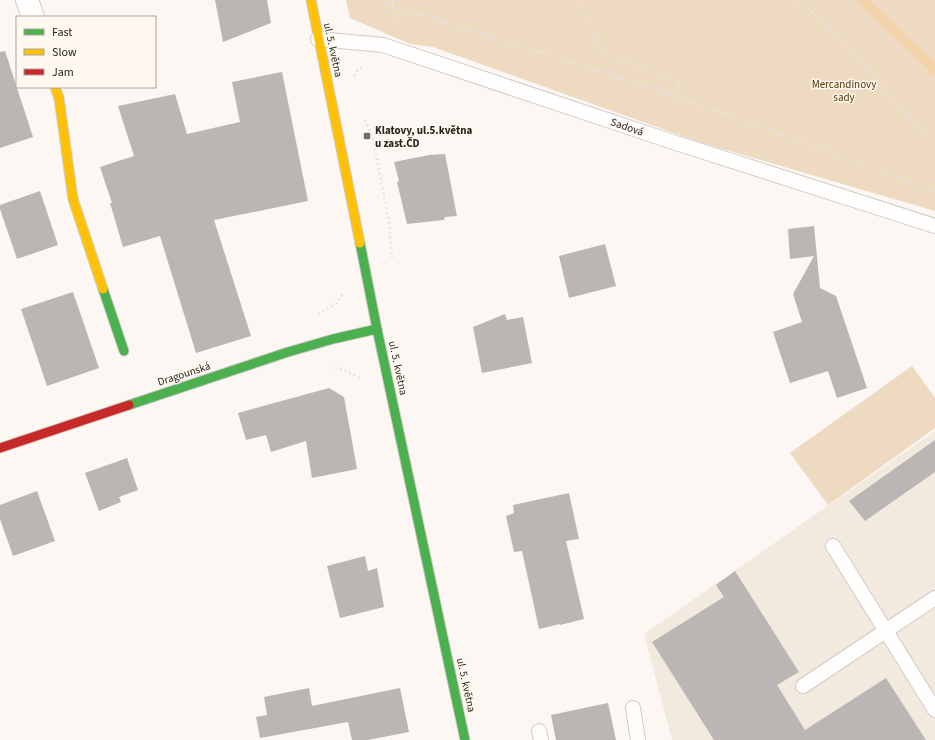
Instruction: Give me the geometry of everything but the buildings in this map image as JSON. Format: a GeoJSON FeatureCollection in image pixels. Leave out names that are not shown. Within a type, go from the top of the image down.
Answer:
{"type":"FeatureCollection","features":[{"type":"Feature","properties":{"kind":"street"},"geometry":{"type":"LineString","coordinates":[[27,0],[34,16]]}},
{"type":"Feature","properties":{"kind":"street","name":"ul. 5. května"},"geometry":{"type":"LineString","coordinates":[[311,0],[377,329],[465,740]]}},
{"type":"Feature","properties":{"kind":"street"},"geometry":{"type":"LineString","coordinates":[[56,88],[59,98],[73,199],[124,351]]}},
{"type":"Feature","properties":{"kind":"street","name":"Dragounská"},"geometry":{"type":"LineString","coordinates":[[0,448],[288,352],[333,339],[377,329]]}},
{"type":"Feature","properties":{"kind":"lane","name":"Sadová"},"geometry":{"type":"LineString","coordinates":[[318,39],[383,45],[676,143],[935,226]]}},
{"type":"Feature","properties":{"kind":"lane"},"geometry":{"type":"LineString","coordinates":[[833,546],[935,710]]}},
{"type":"Feature","properties":{"kind":"lane"},"geometry":{"type":"LineString","coordinates":[[803,686],[935,598]]}},
{"type":"Feature","properties":{"kind":"lane"},"geometry":{"type":"LineString","coordinates":[[632,708],[638,740]]}},
{"type":"Feature","properties":{"kind":"path"},"geometry":{"type":"LineString","coordinates":[[374,0],[525,47],[676,97],[935,191]]}},
{"type":"Feature","properties":{"kind":"path"},"geometry":{"type":"LineString","coordinates":[[578,0],[603,53],[680,80],[676,97]]}},
{"type":"Feature","properties":{"kind":"path"},"geometry":{"type":"LineString","coordinates":[[795,0],[816,15],[851,49],[935,148]]}},
{"type":"Feature","properties":{"kind":"path"},"geometry":{"type":"LineString","coordinates":[[313,316],[337,303],[344,292]]}},
{"type":"Feature","properties":{"kind":"path"},"geometry":{"type":"LineString","coordinates":[[331,368],[339,368],[362,379]]}},
{"type":"Feature","properties":{"kind":"shaded area"},"geometry":{"type":"Polygon","coordinates":[[[935,431],[935,740],[672,740],[644,634],[935,431]]]}},
{"type":"Feature","properties":{"kind":"green space","name":"Mercandinovy sady"},"geometry":{"type":"Polygon","coordinates":[[[346,0],[935,0],[935,211],[699,142],[433,47],[410,44],[350,18],[346,0]]]}},
{"type":"Feature","properties":{"kind":"green space"},"geometry":{"type":"Polygon","coordinates":[[[912,366],[935,398],[935,428],[828,505],[790,453],[912,366]]]}},
{"type":"Feature","properties":{"kind":"waterway"},"geometry":{"type":"LineString","coordinates":[[863,0],[935,70]]}},
{"type":"Feature","properties":{"kind":"traffic: fast"},"geometry":{"type":"LineString","coordinates":[[360,243],[465,740]]}},
{"type":"Feature","properties":{"kind":"traffic: fast"},"geometry":{"type":"LineString","coordinates":[[103,289],[124,351]]}},
{"type":"Feature","properties":{"kind":"traffic: fast"},"geometry":{"type":"LineString","coordinates":[[129,405],[288,352],[333,339],[377,329]]}},
{"type":"Feature","properties":{"kind":"traffic: slow"},"geometry":{"type":"LineString","coordinates":[[311,0],[360,243]]}},
{"type":"Feature","properties":{"kind":"traffic: slow"},"geometry":{"type":"LineString","coordinates":[[55,88],[59,98],[73,199],[103,289]]}},
{"type":"Feature","properties":{"kind":"traffic: jam"},"geometry":{"type":"LineString","coordinates":[[0,448],[129,405]]}},
{"type":"Feature","properties":{"kind":"place","name":"Klatovy, ul.5.května u zast.ČD"},"geometry":{"type":"Point","coordinates":[367,136]}}]}
